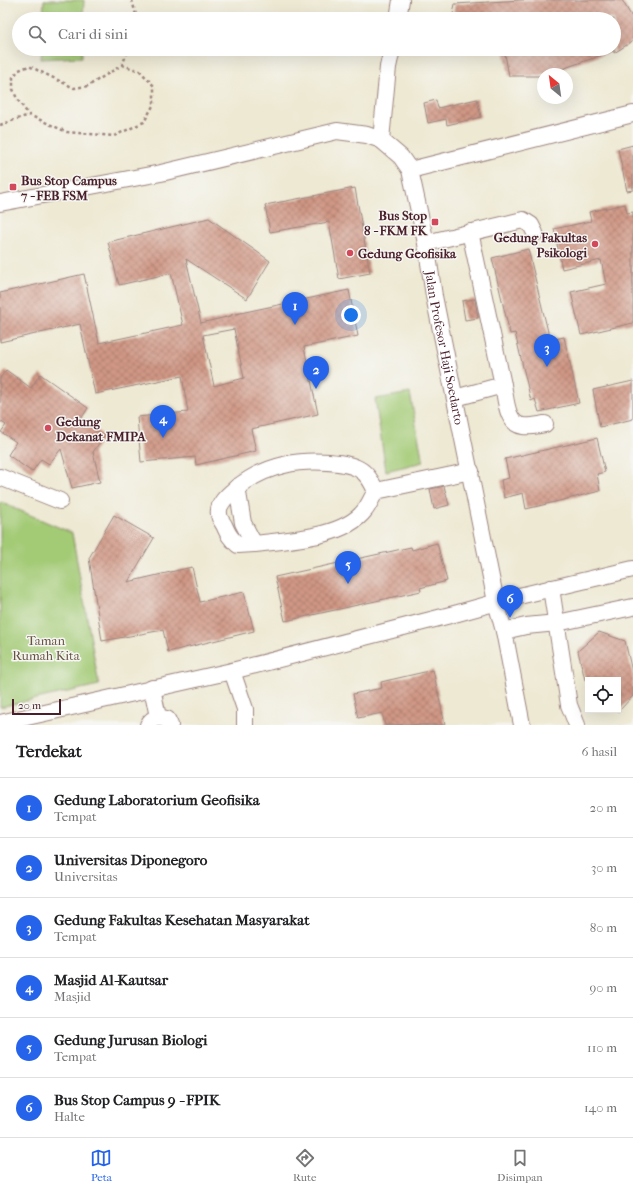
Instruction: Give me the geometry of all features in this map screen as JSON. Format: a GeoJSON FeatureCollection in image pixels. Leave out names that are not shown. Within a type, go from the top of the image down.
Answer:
{"type":"FeatureCollection","features":[{"type":"Feature","properties":{"kind":"lane"},"geometry":{"type":"LineString","coordinates":[[399,12],[401,0]]}},
{"type":"Feature","properties":{"kind":"lane"},"geometry":{"type":"LineString","coordinates":[[381,140],[388,67],[390,56]]}},
{"type":"Feature","properties":{"kind":"lane"},"geometry":{"type":"LineString","coordinates":[[0,203],[161,173],[337,131],[367,135],[381,140],[401,157],[410,170],[633,114]]}},
{"type":"Feature","properties":{"kind":"lane","name":"Jalan Profesor Haji Soedarto"},"geometry":{"type":"LineString","coordinates":[[410,170],[426,243],[434,296],[471,471],[496,602],[504,631],[522,725]]}},
{"type":"Feature","properties":{"kind":"lane"},"geometry":{"type":"LineString","coordinates":[[426,243],[523,220],[531,225],[535,233]]}},
{"type":"Feature","properties":{"kind":"lane"},"geometry":{"type":"LineString","coordinates":[[470,232],[509,414],[513,422],[522,426],[545,424]]}},
{"type":"Feature","properties":{"kind":"lane"},"geometry":{"type":"LineString","coordinates":[[455,398],[503,385]]}},
{"type":"Feature","properties":{"kind":"lane"},"geometry":{"type":"LineString","coordinates":[[376,491],[370,480],[360,470],[351,466],[336,462],[284,464],[262,472],[237,487],[228,495],[220,506],[219,514],[230,539],[238,545],[322,535],[346,526],[365,511],[376,491],[471,471]]}},
{"type":"Feature","properties":{"kind":"lane"},"geometry":{"type":"LineString","coordinates":[[0,477],[60,501]]}},
{"type":"Feature","properties":{"kind":"lane"},"geometry":{"type":"LineString","coordinates":[[237,487],[243,522],[254,544]]}},
{"type":"Feature","properties":{"kind":"lane"},"geometry":{"type":"LineString","coordinates":[[0,723],[232,671],[551,588],[633,569]]}},
{"type":"Feature","properties":{"kind":"lane"},"geometry":{"type":"LineString","coordinates":[[551,588],[569,705],[577,725]]}},
{"type":"Feature","properties":{"kind":"lane"},"geometry":{"type":"LineString","coordinates":[[504,631],[526,626],[557,623],[633,607]]}},
{"type":"Feature","properties":{"kind":"lane"},"geometry":{"type":"LineString","coordinates":[[232,671],[245,709],[245,725]]}},
{"type":"Feature","properties":{"kind":"lane"},"geometry":{"type":"LineString","coordinates":[[152,688],[159,722]]}},
{"type":"Feature","properties":{"kind":"path"},"geometry":{"type":"LineString","coordinates":[[132,0],[135,12]]}},
{"type":"Feature","properties":{"kind":"path"},"geometry":{"type":"LineString","coordinates":[[122,65],[140,71],[154,86],[154,104],[144,122],[114,136],[67,132],[29,115],[16,99],[13,89],[13,76],[19,70],[29,66],[74,88],[88,86],[122,65],[126,56]]}},
{"type":"Feature","properties":{"kind":"path"},"geometry":{"type":"LineString","coordinates":[[0,125],[29,115]]}},
{"type":"Feature","properties":{"kind":"green space"},"geometry":{"type":"Polygon","coordinates":[[[44,0],[84,0],[83,12],[43,12],[44,0]]]}},
{"type":"Feature","properties":{"kind":"green space"},"geometry":{"type":"Polygon","coordinates":[[[41,56],[82,56],[82,57],[41,59],[41,56]]]}},
{"type":"Feature","properties":{"kind":"green space"},"geometry":{"type":"Polygon","coordinates":[[[410,393],[423,462],[386,471],[375,399],[410,393]]]}},
{"type":"Feature","properties":{"kind":"green space","name":"Taman Rumah Kita"},"geometry":{"type":"Polygon","coordinates":[[[0,502],[72,533],[99,685],[0,707],[0,502]]]}},
{"type":"Feature","properties":{"kind":"building"},"geometry":{"type":"Polygon","coordinates":[[[522,0],[622,0],[633,19],[633,41],[621,49],[621,12],[453,12],[455,4],[522,0]]]}},
{"type":"Feature","properties":{"kind":"building"},"geometry":{"type":"Polygon","coordinates":[[[505,56],[599,56],[565,68],[537,68],[537,76],[509,76],[505,56]]]}},
{"type":"Feature","properties":{"kind":"building"},"geometry":{"type":"Polygon","coordinates":[[[477,99],[481,117],[447,125],[446,119],[428,123],[424,103],[436,100],[438,108],[477,99]]]}},
{"type":"Feature","properties":{"kind":"building"},"geometry":{"type":"Polygon","coordinates":[[[633,145],[633,190],[627,191],[618,149],[633,145]]]}},
{"type":"Feature","properties":{"kind":"building","name":"Gedung Geofisika"},"geometry":{"type":"Polygon","coordinates":[[[355,188],[370,273],[339,279],[329,222],[270,232],[265,205],[355,188]]]}},
{"type":"Feature","properties":{"kind":"building"},"geometry":{"type":"Polygon","coordinates":[[[625,204],[627,213],[633,212],[633,323],[581,335],[571,292],[606,284],[601,260],[562,269],[554,229],[591,221],[589,212],[625,204]]]}},
{"type":"Feature","properties":{"kind":"building"},"geometry":{"type":"Polygon","coordinates":[[[209,218],[270,261],[247,299],[186,259],[201,323],[231,315],[349,290],[358,336],[304,347],[318,414],[251,429],[256,451],[196,465],[195,457],[141,462],[137,417],[188,412],[182,376],[95,394],[80,324],[0,342],[0,293],[84,274],[99,343],[183,325],[171,273],[119,285],[108,242],[209,218]],[[234,329],[203,335],[214,386],[244,378],[234,329]]]}},
{"type":"Feature","properties":{"kind":"building"},"geometry":{"type":"Polygon","coordinates":[[[528,249],[550,340],[564,337],[579,403],[539,412],[535,399],[531,401],[515,333],[510,334],[492,258],[528,249]]]}},
{"type":"Feature","properties":{"kind":"building"},"geometry":{"type":"Polygon","coordinates":[[[475,299],[478,318],[465,320],[462,301],[475,299]]]}},
{"type":"Feature","properties":{"kind":"building","name":"Gedung Dekanat FMIPA"},"geometry":{"type":"Polygon","coordinates":[[[6,370],[31,388],[40,374],[88,408],[81,419],[104,436],[93,452],[100,482],[72,488],[61,449],[49,464],[41,459],[32,472],[8,455],[16,442],[1,432],[6,425],[0,421],[0,378],[6,370]]]}},
{"type":"Feature","properties":{"kind":"building"},"geometry":{"type":"Polygon","coordinates":[[[633,381],[633,419],[600,427],[593,390],[633,381]]]}},
{"type":"Feature","properties":{"kind":"building"},"geometry":{"type":"Polygon","coordinates":[[[597,438],[605,472],[597,474],[600,491],[526,509],[523,493],[504,498],[501,480],[509,478],[505,459],[597,438]]]}},
{"type":"Feature","properties":{"kind":"building"},"geometry":{"type":"Polygon","coordinates":[[[444,486],[449,505],[434,509],[430,489],[444,486]]]}},
{"type":"Feature","properties":{"kind":"building"},"geometry":{"type":"Polygon","coordinates":[[[114,515],[154,538],[128,582],[192,567],[200,602],[244,592],[254,631],[168,652],[163,630],[102,641],[89,558],[114,515]]]}},
{"type":"Feature","properties":{"kind":"building"},"geometry":{"type":"Polygon","coordinates":[[[437,543],[447,581],[420,588],[421,591],[285,621],[275,577],[411,547],[412,550],[437,543]]]}},
{"type":"Feature","properties":{"kind":"building"},"geometry":{"type":"Polygon","coordinates":[[[599,632],[625,641],[633,676],[633,696],[621,709],[621,677],[585,677],[585,680],[578,651],[599,632]]]}},
{"type":"Feature","properties":{"kind":"building"},"geometry":{"type":"Polygon","coordinates":[[[433,670],[445,725],[385,725],[382,713],[358,718],[353,694],[382,688],[381,682],[433,670]]]}},
{"type":"Feature","properties":{"kind":"place","name":"Bus Stop Campus 7 - FEB FSM"},"geometry":{"type":"Point","coordinates":[13,187]}},
{"type":"Feature","properties":{"kind":"place","name":"Bus Stop 8 - FKM FK"},"geometry":{"type":"Point","coordinates":[435,222]}},
{"type":"Feature","properties":{"kind":"place","name":"Gedung Fakultas Psikologi"},"geometry":{"type":"Point","coordinates":[595,244]}},
{"type":"Feature","properties":{"kind":"place","name":"Gedung Geofisika"},"geometry":{"type":"Point","coordinates":[350,253]}},
{"type":"Feature","properties":{"kind":"place","name":"Gedung Laboratorium Geofisika"},"geometry":{"type":"Point","coordinates":[295,325]}},
{"type":"Feature","properties":{"kind":"place","name":"Gedung Fakultas Kesehatan Masyarakat"},"geometry":{"type":"Point","coordinates":[547,367]}},
{"type":"Feature","properties":{"kind":"place","name":"Universitas Diponegoro"},"geometry":{"type":"Point","coordinates":[316,389]}},
{"type":"Feature","properties":{"kind":"place","name":"Gedung Dekanat FMIPA"},"geometry":{"type":"Point","coordinates":[48,428]}},
{"type":"Feature","properties":{"kind":"place","name":"Masjid Al-Kautsar"},"geometry":{"type":"Point","coordinates":[163,438]}},
{"type":"Feature","properties":{"kind":"place","name":"Gedung Jurusan Biologi"},"geometry":{"type":"Point","coordinates":[348,584]}},
{"type":"Feature","properties":{"kind":"place","name":"Bus Stop Campus 9 - FPIK"},"geometry":{"type":"Point","coordinates":[510,618]}}]}
